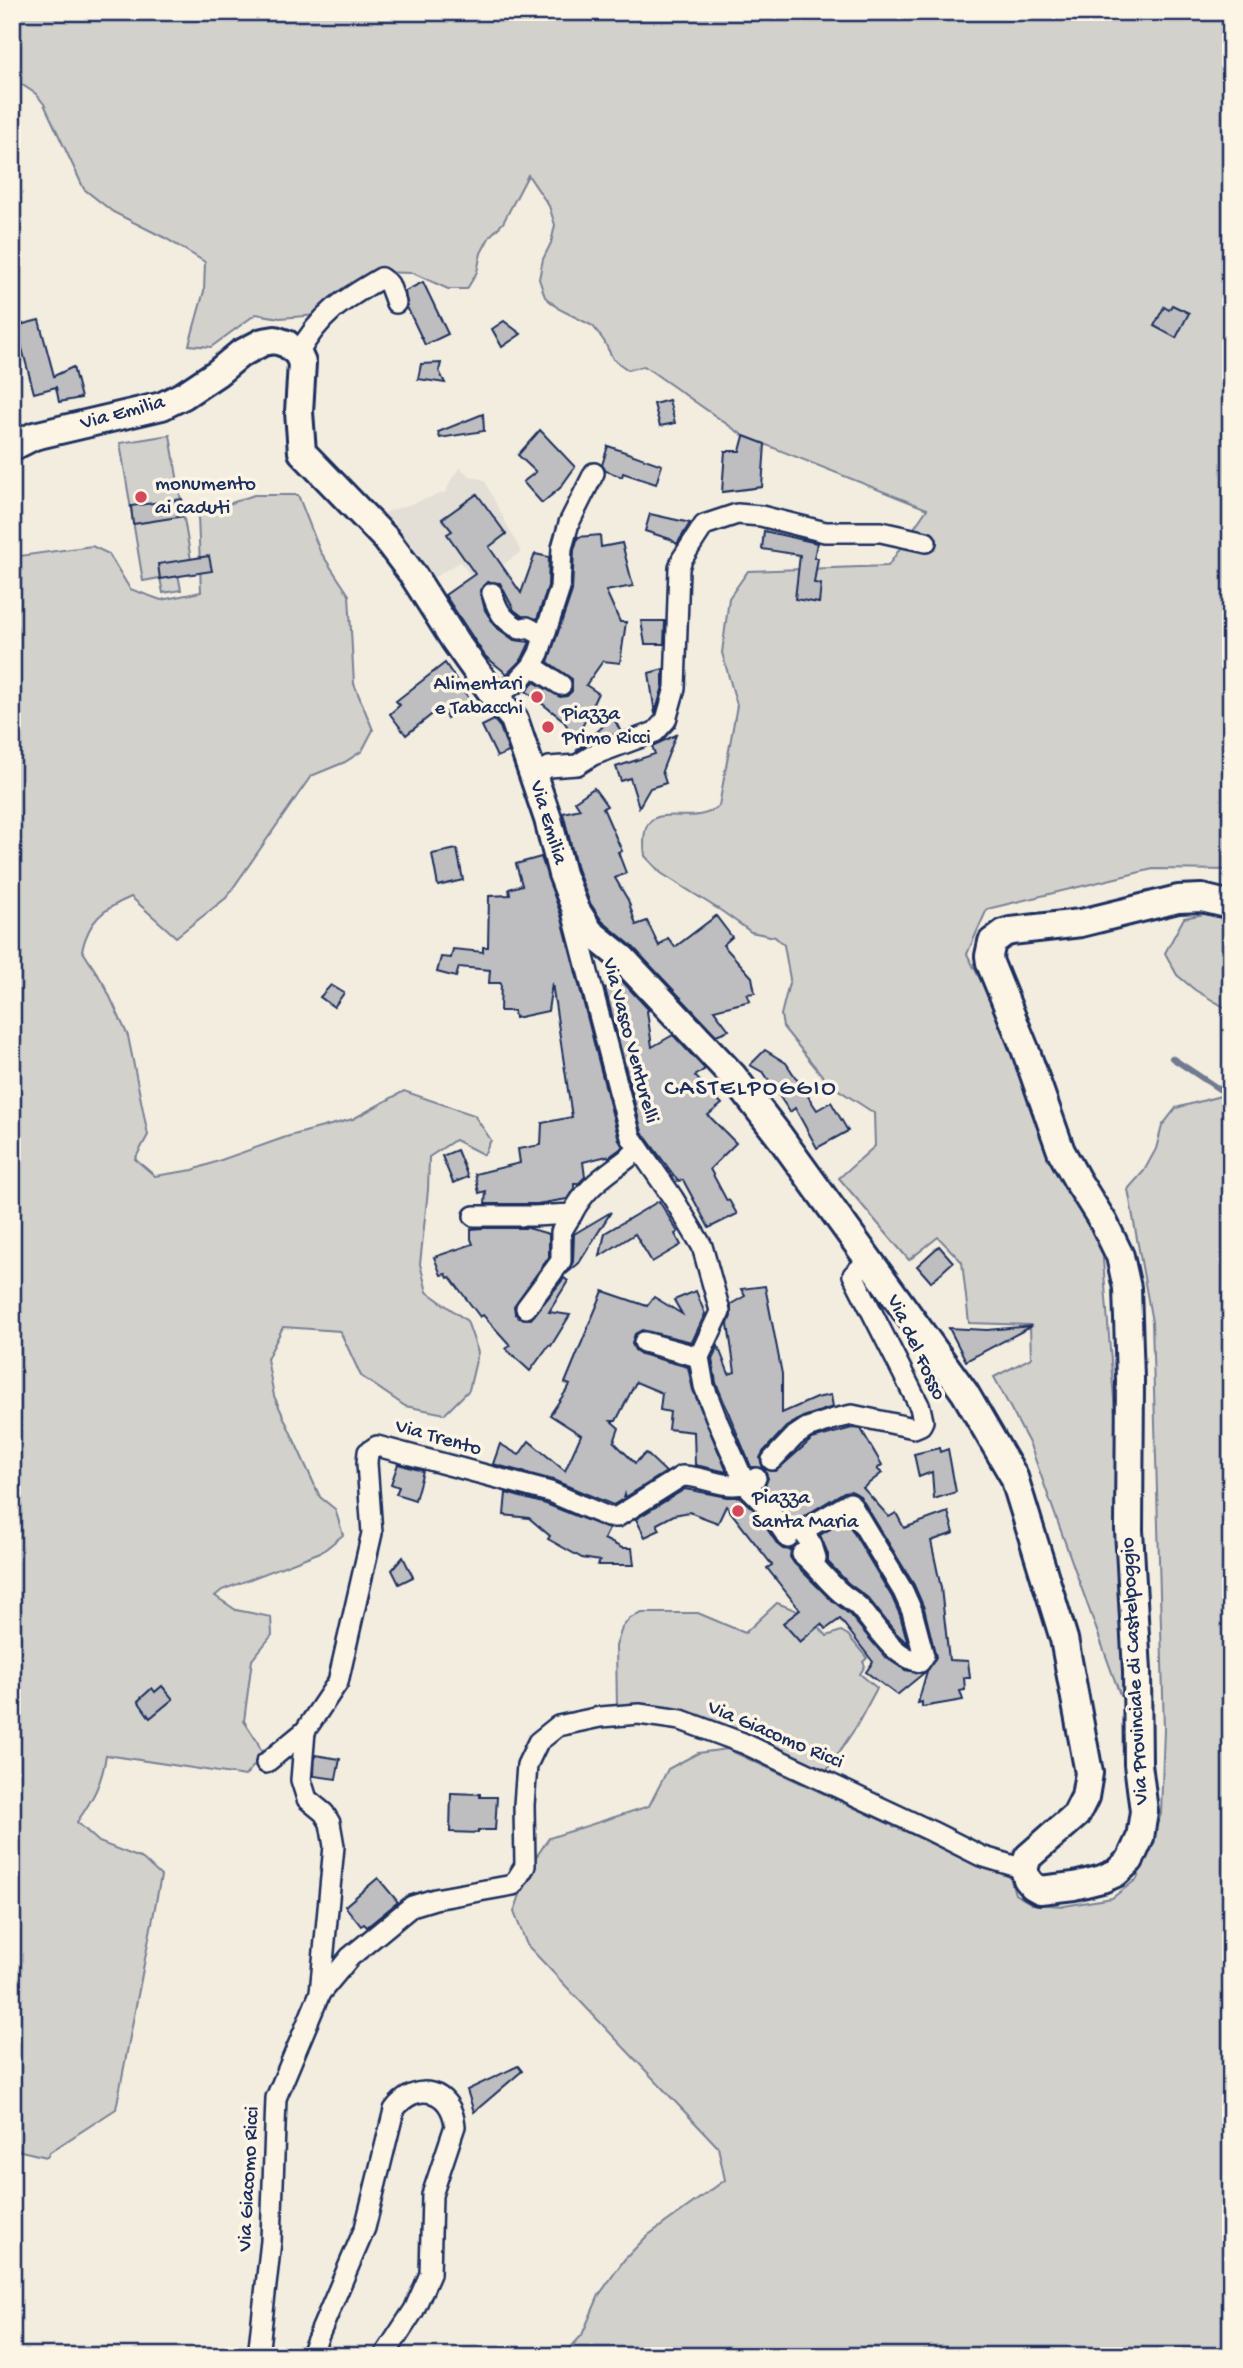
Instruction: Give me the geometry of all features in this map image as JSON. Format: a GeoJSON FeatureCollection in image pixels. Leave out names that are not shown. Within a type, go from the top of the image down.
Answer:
{"type":"FeatureCollection","features":[{"type":"Feature","properties":{"kind":"main road","name":"Via Emilia"},"geometry":{"type":"LineString","coordinates":[[12,447],[34,436],[162,406],[184,395],[218,373],[240,354],[263,342],[275,340],[287,344],[298,354],[302,363],[299,412],[302,452],[386,538],[495,697],[514,719],[576,911],[590,932],[622,958],[733,1076],[832,1206],[869,1260]]}},
{"type":"Feature","properties":{"kind":"main road","name":"Via Provinciale di Castelpoggio"},"geometry":{"type":"LineString","coordinates":[[1024,1869],[1032,1886],[1041,1890],[1102,1879],[1116,1872],[1129,1860],[1140,1838],[1144,1811],[1139,1764],[1129,1530],[1130,1379],[1126,1288],[1119,1256],[1104,1223],[1061,1151],[1025,1049],[990,963],[990,948],[992,942],[1004,933],[1081,923],[1178,899],[1202,898],[1231,905]]}},
{"type":"Feature","properties":{"kind":"main road"},"geometry":{"type":"LineString","coordinates":[[869,1260],[965,1393],[1014,1477],[1064,1639],[1089,1773],[1085,1797],[1076,1815],[1028,1857],[1024,1869]]}},
{"type":"Feature","properties":{"kind":"street"},"geometry":{"type":"LineString","coordinates":[[298,354],[311,331],[341,301],[381,278],[389,284],[396,303]]}},
{"type":"Feature","properties":{"kind":"street"},"geometry":{"type":"LineString","coordinates":[[495,697],[517,682],[532,666],[539,653],[559,587],[562,548],[569,523],[594,473]]}},
{"type":"Feature","properties":{"kind":"street"},"geometry":{"type":"LineString","coordinates":[[532,774],[549,767],[577,765],[593,755],[655,732],[666,720],[675,688],[679,568],[704,525],[737,514],[761,516],[825,533],[881,532],[926,542]]}},
{"type":"Feature","properties":{"kind":"street"},"geometry":{"type":"LineString","coordinates":[[492,593],[497,610],[505,622],[520,629],[527,627],[544,636]]}},
{"type":"Feature","properties":{"kind":"street"},"geometry":{"type":"LineString","coordinates":[[532,666],[561,685]]}},
{"type":"Feature","properties":{"kind":"street","name":"Via Vasco Venturelli"},"geometry":{"type":"LineString","coordinates":[[562,874],[625,1120],[639,1149],[702,1246],[720,1312],[699,1357]]}},
{"type":"Feature","properties":{"kind":"street"},"geometry":{"type":"LineString","coordinates":[[526,1308],[561,1262],[561,1232],[581,1197],[594,1182],[639,1149]]}},
{"type":"Feature","properties":{"kind":"street"},"geometry":{"type":"LineString","coordinates":[[474,1216],[572,1214]]}},
{"type":"Feature","properties":{"kind":"street","name":"Via del Fosso"},"geometry":{"type":"LineString","coordinates":[[772,1460],[795,1436],[807,1428],[834,1419],[852,1415],[914,1428],[923,1421],[920,1407],[853,1275],[869,1260]]}},
{"type":"Feature","properties":{"kind":"street"},"geometry":{"type":"LineString","coordinates":[[644,1342],[699,1357],[704,1386],[744,1482],[764,1503],[788,1538]]}},
{"type":"Feature","properties":{"kind":"street","name":"Via Trento"},"geometry":{"type":"LineString","coordinates":[[266,1763],[305,1731],[338,1682],[372,1533],[368,1452],[377,1446],[550,1492],[608,1517],[617,1517],[682,1476],[744,1482]]}},
{"type":"Feature","properties":{"kind":"street"},"geometry":{"type":"LineString","coordinates":[[850,1503],[912,1611],[922,1648],[924,1656],[920,1662],[906,1660],[860,1608],[841,1593],[807,1558],[816,1558],[812,1545],[802,1531],[850,1503]]}},
{"type":"Feature","properties":{"kind":"street","name":"Via Giacomo Ricci"},"geometry":{"type":"LineString","coordinates":[[258,2356],[271,2241],[276,2098],[320,1993],[350,1957],[412,1906],[435,1899],[513,1885],[525,1866],[524,1805],[527,1765],[538,1742],[558,1726],[600,1717],[639,1714],[681,1720],[743,1743],[981,1857],[1024,1869]]}},
{"type":"Feature","properties":{"kind":"street","name":"Via Trento"},"geometry":{"type":"LineString","coordinates":[[305,1731],[301,1780],[307,1799],[324,1813],[330,1823],[334,1846],[320,1993]]}},
{"type":"Feature","properties":{"kind":"street"},"geometry":{"type":"LineString","coordinates":[[310,2356],[365,2228],[394,2110],[400,2101],[409,2095],[431,2093],[441,2097],[449,2105],[455,2126],[432,2195],[430,2274],[414,2311],[384,2356]]}},
{"type":"Feature","properties":{"kind":"shaded area"},"geometry":{"type":"Polygon","coordinates":[[[12,12],[1231,12],[1231,870],[1153,869],[987,909],[967,954],[1099,1209],[1140,1730],[1119,1692],[1030,1445],[994,1377],[1031,1358],[1030,1325],[969,1323],[962,1262],[938,1237],[909,1260],[839,1178],[875,1146],[874,1113],[828,1083],[783,1027],[781,1015],[790,979],[784,945],[775,937],[751,932],[661,873],[645,856],[644,835],[648,823],[656,817],[693,816],[707,813],[719,806],[737,705],[722,653],[729,598],[748,571],[888,566],[927,509],[744,436],[644,366],[628,370],[613,359],[593,326],[559,309],[545,297],[539,279],[555,225],[549,206],[528,175],[503,223],[490,236],[481,253],[477,272],[467,289],[448,289],[413,273],[374,272],[318,315],[280,318],[256,314],[211,347],[189,345],[204,291],[205,262],[113,212],[84,189],[44,104],[36,94],[12,78],[12,12]]]}},
{"type":"Feature","properties":{"kind":"shaded area"},"geometry":{"type":"Polygon","coordinates":[[[170,435],[193,572],[178,574],[181,590],[163,593],[160,578],[143,581],[120,443],[170,435]]]}},
{"type":"Feature","properties":{"kind":"shaded area"},"geometry":{"type":"Polygon","coordinates":[[[460,468],[470,476],[484,480],[521,552],[476,583],[460,562],[428,581],[398,537],[394,521],[386,521],[381,514],[446,492],[460,468]]]}},
{"type":"Feature","properties":{"kind":"shaded area"},"geometry":{"type":"Polygon","coordinates":[[[254,495],[298,495],[320,551],[349,595],[354,684],[373,730],[362,751],[345,762],[311,776],[226,898],[176,937],[131,897],[105,911],[93,923],[82,950],[105,986],[128,1036],[148,1135],[135,1159],[155,1176],[193,1170],[286,1137],[353,1119],[404,1091],[474,1115],[491,1140],[484,1155],[455,1140],[429,1157],[420,1264],[427,1292],[467,1321],[478,1352],[469,1390],[445,1414],[405,1406],[361,1376],[340,1331],[283,1327],[267,1359],[274,1396],[320,1497],[335,1509],[343,1535],[323,1551],[222,1590],[215,1596],[236,1610],[271,1617],[272,1635],[252,1660],[244,1721],[263,1755],[245,1776],[106,1755],[96,1790],[77,1822],[99,1842],[143,1859],[161,1876],[116,2109],[50,2152],[47,2157],[12,2149],[12,557],[92,546],[109,554],[130,589],[161,600],[201,592],[198,515],[254,495]]]}},
{"type":"Feature","properties":{"kind":"shaded area"},"geometry":{"type":"Polygon","coordinates":[[[1209,913],[1231,920],[1231,1011],[1195,990],[1177,975],[1165,953],[1184,918],[1209,913]]]}},
{"type":"Feature","properties":{"kind":"shaded area"},"geometry":{"type":"Polygon","coordinates":[[[1231,1090],[1231,2356],[563,2356],[582,2335],[599,2295],[624,2260],[647,2236],[725,2180],[718,2147],[527,1945],[514,1912],[530,1866],[549,1838],[649,1806],[668,1769],[698,1753],[727,1749],[1010,1877],[1015,1894],[1032,1904],[1064,1906],[1112,1898],[1137,1879],[1161,1814],[1164,1729],[1152,1322],[1128,1189],[1144,1171],[1156,1149],[1162,1126],[1176,1108],[1224,1095],[1231,1090]]]}},
{"type":"Feature","properties":{"kind":"shaded area"},"geometry":{"type":"Polygon","coordinates":[[[777,1603],[808,1615],[827,1636],[841,1631],[848,1635],[867,1658],[860,1674],[877,1688],[856,1727],[827,1770],[687,1718],[617,1708],[616,1646],[622,1628],[630,1618],[642,1613],[698,1613],[745,1633],[777,1603]]]}},
{"type":"Feature","properties":{"kind":"building"},"geometry":{"type":"Polygon","coordinates":[[[423,282],[448,334],[425,345],[407,307],[405,291],[423,282]]]}},
{"type":"Feature","properties":{"kind":"building"},"geometry":{"type":"Polygon","coordinates":[[[1172,305],[1189,313],[1176,338],[1154,326],[1164,307],[1169,310],[1172,305]]]}},
{"type":"Feature","properties":{"kind":"building"},"geometry":{"type":"Polygon","coordinates":[[[39,320],[54,376],[73,367],[81,398],[59,402],[56,387],[34,393],[16,326],[39,320]]]}},
{"type":"Feature","properties":{"kind":"building"},"geometry":{"type":"Polygon","coordinates":[[[504,321],[521,334],[502,347],[492,329],[504,321]]]}},
{"type":"Feature","properties":{"kind":"building"},"geometry":{"type":"Polygon","coordinates":[[[441,363],[439,371],[445,383],[418,379],[421,364],[441,363]]]}},
{"type":"Feature","properties":{"kind":"building"},"geometry":{"type":"Polygon","coordinates":[[[669,400],[675,423],[660,426],[654,404],[669,400]]]}},
{"type":"Feature","properties":{"kind":"building"},"geometry":{"type":"Polygon","coordinates":[[[483,414],[484,431],[440,438],[438,432],[483,414]]]}},
{"type":"Feature","properties":{"kind":"building"},"geometry":{"type":"Polygon","coordinates":[[[540,430],[575,467],[560,488],[542,503],[523,482],[536,472],[518,455],[540,430]]]}},
{"type":"Feature","properties":{"kind":"building"},"geometry":{"type":"Polygon","coordinates":[[[744,436],[765,444],[762,487],[722,492],[725,451],[740,451],[744,436]]]}},
{"type":"Feature","properties":{"kind":"building"},"geometry":{"type":"Polygon","coordinates":[[[608,446],[662,465],[656,484],[623,473],[622,477],[606,471],[602,465],[608,446]]]}},
{"type":"Feature","properties":{"kind":"building"},"geometry":{"type":"Polygon","coordinates":[[[477,494],[506,534],[489,547],[521,593],[535,554],[549,557],[548,586],[537,619],[522,616],[514,610],[500,583],[487,582],[480,590],[485,610],[496,627],[514,640],[530,642],[522,659],[507,674],[485,656],[445,595],[475,574],[447,534],[452,531],[442,519],[477,494]]]}},
{"type":"Feature","properties":{"kind":"building"},"geometry":{"type":"Polygon","coordinates":[[[182,499],[185,516],[133,524],[131,506],[182,499]]]}},
{"type":"Feature","properties":{"kind":"building"},"geometry":{"type":"Polygon","coordinates":[[[650,514],[690,523],[677,544],[645,531],[650,514]]]}},
{"type":"Feature","properties":{"kind":"building"},"geometry":{"type":"Polygon","coordinates":[[[764,531],[817,543],[814,558],[818,558],[814,583],[821,584],[819,603],[795,599],[800,555],[762,549],[764,531]]]}},
{"type":"Feature","properties":{"kind":"building"},"geometry":{"type":"Polygon","coordinates":[[[600,535],[601,547],[622,543],[633,586],[606,591],[620,622],[626,622],[620,663],[603,661],[586,685],[598,693],[576,740],[563,720],[526,691],[534,682],[560,697],[567,696],[572,691],[572,679],[548,662],[572,591],[574,550],[578,537],[600,535]]]}},
{"type":"Feature","properties":{"kind":"building"},"geometry":{"type":"Polygon","coordinates":[[[209,556],[212,571],[160,579],[158,564],[209,556]]]}},
{"type":"Feature","properties":{"kind":"building"},"geometry":{"type":"Polygon","coordinates":[[[641,621],[665,621],[664,644],[645,644],[641,621]]]}},
{"type":"Feature","properties":{"kind":"building"},"geometry":{"type":"Polygon","coordinates":[[[445,663],[470,700],[447,718],[440,708],[406,735],[390,714],[400,705],[396,701],[445,663]]]}},
{"type":"Feature","properties":{"kind":"building"},"geometry":{"type":"Polygon","coordinates":[[[663,669],[663,686],[655,714],[649,673],[663,669]]]}},
{"type":"Feature","properties":{"kind":"building"},"geometry":{"type":"Polygon","coordinates":[[[613,717],[621,732],[576,751],[613,717]]]}},
{"type":"Feature","properties":{"kind":"building"},"geometry":{"type":"Polygon","coordinates":[[[494,720],[500,727],[509,752],[497,757],[482,726],[494,720]]]}},
{"type":"Feature","properties":{"kind":"building"},"geometry":{"type":"Polygon","coordinates":[[[676,735],[662,771],[666,783],[650,788],[639,807],[630,778],[621,781],[616,767],[655,754],[652,746],[676,735]]]}},
{"type":"Feature","properties":{"kind":"building"},"geometry":{"type":"Polygon","coordinates":[[[594,788],[607,806],[603,808],[622,851],[618,852],[626,873],[615,878],[628,900],[636,925],[647,921],[659,946],[668,938],[675,947],[716,916],[732,937],[723,945],[752,977],[755,993],[747,994],[750,1001],[714,1010],[729,1030],[716,1035],[633,947],[602,921],[590,903],[577,869],[563,813],[580,809],[575,801],[594,788]]]}},
{"type":"Feature","properties":{"kind":"building"},"geometry":{"type":"Polygon","coordinates":[[[457,849],[463,880],[438,886],[432,854],[457,849]]]}},
{"type":"Feature","properties":{"kind":"building"},"geometry":{"type":"Polygon","coordinates":[[[541,857],[561,915],[623,1147],[609,1157],[583,1162],[585,1177],[578,1184],[574,1184],[567,1199],[537,1204],[485,1204],[486,1191],[479,1193],[475,1174],[520,1163],[518,1149],[541,1145],[542,1123],[572,1117],[552,983],[548,1011],[515,1018],[514,1011],[500,1011],[501,983],[489,983],[490,970],[459,967],[456,977],[437,972],[441,957],[451,958],[453,949],[483,952],[483,947],[488,947],[489,896],[510,895],[509,889],[522,885],[516,864],[541,857]]]}},
{"type":"Feature","properties":{"kind":"building"},"geometry":{"type":"Polygon","coordinates":[[[622,981],[649,1010],[652,1047],[673,1035],[705,1069],[695,1076],[722,1104],[708,1115],[736,1143],[710,1169],[737,1214],[709,1228],[683,1180],[678,1181],[642,1132],[605,988],[622,981]]]}},
{"type":"Feature","properties":{"kind":"building"},"geometry":{"type":"Polygon","coordinates":[[[331,985],[344,993],[334,1007],[320,997],[331,985]]]}},
{"type":"Feature","properties":{"kind":"building"},"geometry":{"type":"Polygon","coordinates":[[[765,1050],[786,1063],[817,1110],[831,1102],[848,1131],[817,1148],[795,1108],[790,1112],[764,1073],[750,1065],[765,1050]]]}},
{"type":"Feature","properties":{"kind":"building"},"geometry":{"type":"Polygon","coordinates":[[[457,1150],[468,1177],[453,1183],[442,1156],[457,1150]]]}},
{"type":"Feature","properties":{"kind":"building"},"geometry":{"type":"Polygon","coordinates":[[[659,1201],[678,1232],[675,1234],[681,1245],[652,1262],[635,1234],[600,1256],[605,1233],[659,1201]]]}},
{"type":"Feature","properties":{"kind":"building"},"geometry":{"type":"Polygon","coordinates":[[[611,1212],[579,1263],[566,1274],[573,1262],[574,1234],[611,1212]]]}},
{"type":"Feature","properties":{"kind":"building"},"geometry":{"type":"Polygon","coordinates":[[[528,1228],[549,1234],[549,1257],[514,1306],[519,1318],[531,1319],[564,1278],[568,1281],[549,1312],[570,1315],[551,1346],[549,1345],[530,1371],[506,1349],[510,1345],[483,1315],[480,1317],[450,1277],[441,1275],[434,1257],[473,1244],[471,1229],[528,1228]]]}},
{"type":"Feature","properties":{"kind":"building"},"geometry":{"type":"Polygon","coordinates":[[[939,1246],[953,1262],[931,1282],[917,1266],[939,1246]]]}},
{"type":"Feature","properties":{"kind":"building"},"geometry":{"type":"Polygon","coordinates":[[[765,1286],[782,1374],[782,1413],[816,1398],[831,1395],[833,1407],[803,1417],[786,1427],[763,1452],[760,1458],[763,1468],[751,1467],[716,1383],[712,1359],[718,1346],[729,1374],[735,1372],[728,1324],[731,1304],[745,1296],[741,1289],[765,1286]]]}},
{"type":"Feature","properties":{"kind":"building"},"geometry":{"type":"Polygon","coordinates":[[[603,1291],[647,1306],[654,1297],[682,1314],[674,1300],[696,1291],[705,1314],[692,1342],[642,1330],[635,1334],[632,1344],[641,1354],[688,1367],[693,1390],[727,1472],[695,1465],[694,1432],[668,1429],[670,1412],[660,1410],[662,1393],[636,1382],[616,1421],[611,1421],[619,1428],[614,1442],[635,1463],[646,1453],[666,1472],[626,1497],[625,1494],[623,1499],[613,1505],[553,1480],[493,1464],[500,1444],[519,1455],[529,1441],[565,1471],[581,1435],[550,1415],[570,1385],[565,1383],[603,1291]]]}},
{"type":"Feature","properties":{"kind":"building"},"geometry":{"type":"Polygon","coordinates":[[[1032,1326],[966,1361],[949,1328],[987,1330],[1032,1326]]]}},
{"type":"Feature","properties":{"kind":"building"},"geometry":{"type":"Polygon","coordinates":[[[852,1428],[861,1429],[882,1465],[877,1469],[882,1473],[863,1488],[889,1517],[896,1513],[904,1528],[948,1512],[954,1533],[931,1541],[941,1588],[949,1660],[968,1661],[970,1678],[964,1678],[965,1690],[960,1691],[963,1700],[922,1707],[922,1702],[918,1703],[927,1671],[936,1657],[924,1608],[914,1585],[860,1496],[851,1491],[844,1492],[793,1523],[765,1486],[768,1478],[764,1469],[776,1471],[812,1439],[852,1428]]]}},
{"type":"Feature","properties":{"kind":"building"},"geometry":{"type":"Polygon","coordinates":[[[939,1448],[940,1452],[948,1449],[956,1492],[934,1499],[932,1472],[919,1477],[914,1454],[939,1448]]]}},
{"type":"Feature","properties":{"kind":"building"},"geometry":{"type":"Polygon","coordinates":[[[398,1464],[423,1471],[415,1500],[396,1494],[399,1487],[391,1484],[398,1464]]]}},
{"type":"Feature","properties":{"kind":"building"},"geometry":{"type":"Polygon","coordinates":[[[685,1489],[740,1497],[755,1511],[778,1545],[791,1550],[790,1557],[794,1563],[850,1615],[885,1657],[905,1670],[924,1673],[897,1695],[866,1672],[873,1662],[840,1619],[826,1629],[821,1624],[800,1642],[783,1623],[800,1610],[767,1568],[772,1565],[726,1506],[718,1523],[689,1512],[674,1515],[657,1524],[660,1530],[645,1537],[636,1519],[685,1489]]]}},
{"type":"Feature","properties":{"kind":"building"},"geometry":{"type":"Polygon","coordinates":[[[506,1493],[546,1504],[609,1529],[604,1539],[622,1548],[632,1548],[634,1565],[598,1565],[600,1561],[582,1558],[548,1539],[550,1536],[529,1518],[504,1515],[506,1493]]]}},
{"type":"Feature","properties":{"kind":"building"},"geometry":{"type":"Polygon","coordinates":[[[846,1520],[892,1597],[908,1644],[868,1598],[848,1583],[828,1562],[828,1554],[820,1535],[846,1520]]]}},
{"type":"Feature","properties":{"kind":"building"},"geometry":{"type":"Polygon","coordinates":[[[403,1557],[413,1577],[399,1584],[392,1570],[403,1557]]]}},
{"type":"Feature","properties":{"kind":"building"},"geometry":{"type":"Polygon","coordinates":[[[162,1686],[173,1699],[150,1718],[138,1701],[152,1688],[155,1692],[162,1686]]]}},
{"type":"Feature","properties":{"kind":"building"},"geometry":{"type":"Polygon","coordinates":[[[315,1755],[340,1759],[336,1779],[314,1776],[315,1755]]]}},
{"type":"Feature","properties":{"kind":"building"},"geometry":{"type":"Polygon","coordinates":[[[451,1793],[497,1797],[495,1830],[478,1830],[478,1833],[450,1832],[451,1793]]]}},
{"type":"Feature","properties":{"kind":"building"},"geometry":{"type":"Polygon","coordinates":[[[378,1878],[398,1902],[367,1927],[364,1924],[361,1926],[345,1906],[378,1878]]]}},
{"type":"Feature","properties":{"kind":"building"},"geometry":{"type":"Polygon","coordinates":[[[518,2066],[522,2071],[474,2112],[467,2090],[518,2066]]]}},
{"type":"Feature","properties":{"kind":"waterway"},"geometry":{"type":"LineString","coordinates":[[1172,1058],[1231,1097]]}},
{"type":"Feature","properties":{"kind":"place","name":"monumento ai caduti"},"geometry":{"type":"Point","coordinates":[141,497]}},
{"type":"Feature","properties":{"kind":"place","name":"Alimentari e Tabacchi"},"geometry":{"type":"Point","coordinates":[537,697]}},
{"type":"Feature","properties":{"kind":"place","name":"Piazza Primo Ricci"},"geometry":{"type":"Point","coordinates":[548,727]}},
{"type":"Feature","properties":{"kind":"place","name":"Piazza Santa Maria"},"geometry":{"type":"Point","coordinates":[738,1511]}},
{"type":"Feature","properties":{"kind":"district","name":"CASTELPOGGIO"},"geometry":{"type":"Point","coordinates":[751,1089]}}]}
